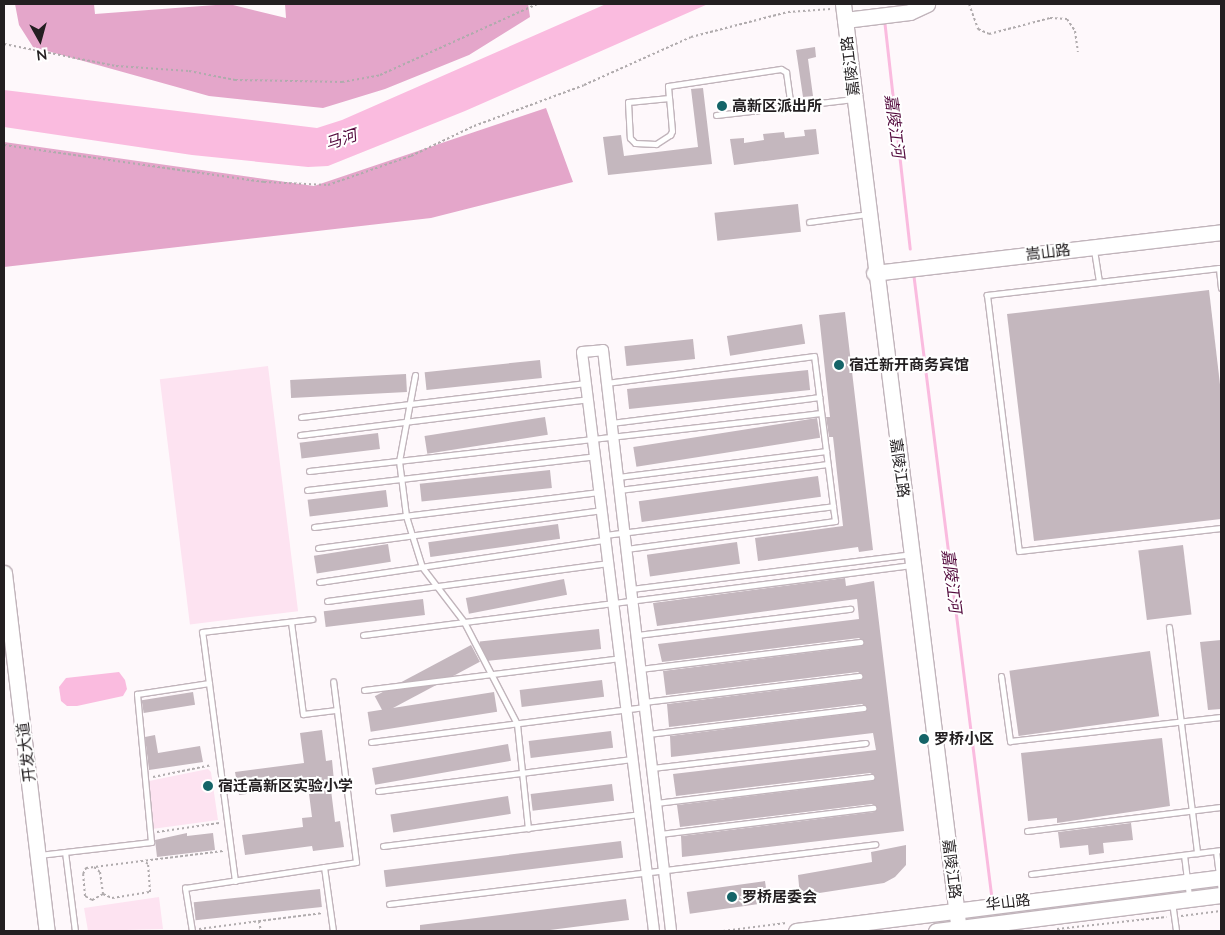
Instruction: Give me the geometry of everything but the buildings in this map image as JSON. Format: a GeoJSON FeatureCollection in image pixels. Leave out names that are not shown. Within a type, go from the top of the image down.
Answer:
{"type":"FeatureCollection","features":[{"type":"Feature","properties":{"kind":"street"},"geometry":{"type":"LineString","coordinates":[[843,10],[867,18],[910,12],[927,4]]}},
{"type":"Feature","properties":{"kind":"street","name":"嘉陵江路"},"geometry":{"type":"LineString","coordinates":[[843,10],[874,272],[959,930]]}},
{"type":"Feature","properties":{"kind":"street","name":"嵩山路"},"geometry":{"type":"LineString","coordinates":[[874,272],[1221,232]]}},
{"type":"Feature","properties":{"kind":"street"},"geometry":{"type":"LineString","coordinates":[[654,931],[582,352],[602,350],[671,931]]}},
{"type":"Feature","properties":{"kind":"street","name":"开发大道"},"geometry":{"type":"LineString","coordinates":[[4,573],[47,931]]}},
{"type":"Feature","properties":{"kind":"street","name":"华山路"},"geometry":{"type":"LineString","coordinates":[[796,931],[956,908],[1220,877]]}},
{"type":"Feature","properties":{"kind":"street","name":"华山路"},"geometry":{"type":"LineString","coordinates":[[936,931],[959,930],[1221,895]]}},
{"type":"Feature","properties":{"kind":"lane"},"geometry":{"type":"LineString","coordinates":[[669,98],[628,102],[630,138],[635,143],[656,144],[670,136],[669,98],[668,86],[781,69],[786,72],[790,100],[794,106]]}},
{"type":"Feature","properties":{"kind":"lane"},"geometry":{"type":"LineString","coordinates":[[716,115],[854,99]]}},
{"type":"Feature","properties":{"kind":"lane"},"geometry":{"type":"LineString","coordinates":[[809,222],[868,214]]}},
{"type":"Feature","properties":{"kind":"lane"},"geometry":{"type":"LineString","coordinates":[[1094,247],[1099,282]]}},
{"type":"Feature","properties":{"kind":"lane"},"geometry":{"type":"LineString","coordinates":[[1221,288],[1219,268],[987,296],[1019,551],[1221,528]]}},
{"type":"Feature","properties":{"kind":"lane"},"geometry":{"type":"LineString","coordinates":[[606,383],[814,356],[835,521],[626,549]]}},
{"type":"Feature","properties":{"kind":"lane"},"geometry":{"type":"LineString","coordinates":[[415,375],[407,404],[399,461],[399,479],[406,516],[422,567],[434,587],[464,622],[517,724],[528,828]]}},
{"type":"Feature","properties":{"kind":"lane"},"geometry":{"type":"LineString","coordinates":[[301,417],[586,383]]}},
{"type":"Feature","properties":{"kind":"lane"},"geometry":{"type":"LineString","coordinates":[[611,424],[819,397]]}},
{"type":"Feature","properties":{"kind":"lane"},"geometry":{"type":"LineString","coordinates":[[300,435],[588,399]]}},
{"type":"Feature","properties":{"kind":"lane"},"geometry":{"type":"LineString","coordinates":[[309,471],[821,413]]}},
{"type":"Feature","properties":{"kind":"lane"},"geometry":{"type":"LineString","coordinates":[[618,477],[826,451]]}},
{"type":"Feature","properties":{"kind":"lane"},"geometry":{"type":"LineString","coordinates":[[308,490],[595,456]]}},
{"type":"Feature","properties":{"kind":"lane"},"geometry":{"type":"LineString","coordinates":[[619,490],[827,464]]}},
{"type":"Feature","properties":{"kind":"lane"},"geometry":{"type":"LineString","coordinates":[[314,527],[599,492]]}},
{"type":"Feature","properties":{"kind":"lane"},"geometry":{"type":"LineString","coordinates":[[319,582],[605,537],[624,532],[833,506]]}},
{"type":"Feature","properties":{"kind":"lane"},"geometry":{"type":"LineString","coordinates":[[318,548],[602,510]]}},
{"type":"Feature","properties":{"kind":"lane"},"geometry":{"type":"LineString","coordinates":[[631,589],[912,560]]}},
{"type":"Feature","properties":{"kind":"lane"},"geometry":{"type":"LineString","coordinates":[[363,635],[613,604],[912,560]]}},
{"type":"Feature","properties":{"kind":"lane"},"geometry":{"type":"LineString","coordinates":[[327,601],[608,563]]}},
{"type":"Feature","properties":{"kind":"lane"},"geometry":{"type":"LineString","coordinates":[[636,635],[850,609]]}},
{"type":"Feature","properties":{"kind":"lane"},"geometry":{"type":"LineString","coordinates":[[234,881],[202,632],[312,619]]}},
{"type":"Feature","properties":{"kind":"lane"},"geometry":{"type":"LineString","coordinates":[[291,622],[303,714],[337,710]]}},
{"type":"Feature","properties":{"kind":"lane"},"geometry":{"type":"LineString","coordinates":[[1169,627],[1197,853]]}},
{"type":"Feature","properties":{"kind":"lane"},"geometry":{"type":"LineString","coordinates":[[640,669],[860,642]]}},
{"type":"Feature","properties":{"kind":"lane"},"geometry":{"type":"LineString","coordinates":[[364,690],[620,658]]}},
{"type":"Feature","properties":{"kind":"lane"},"geometry":{"type":"LineString","coordinates":[[371,742],[517,724],[626,709],[644,704],[859,676]]}},
{"type":"Feature","properties":{"kind":"lane"},"geometry":{"type":"LineString","coordinates":[[1001,676],[1010,741],[1221,717]]}},
{"type":"Feature","properties":{"kind":"lane"},"geometry":{"type":"LineString","coordinates":[[185,931],[191,931],[185,888],[356,862],[333,682]]}},
{"type":"Feature","properties":{"kind":"lane"},"geometry":{"type":"LineString","coordinates":[[38,855],[151,842],[136,694],[209,683]]}},
{"type":"Feature","properties":{"kind":"lane"},"geometry":{"type":"LineString","coordinates":[[648,734],[863,708]]}},
{"type":"Feature","properties":{"kind":"lane"},"geometry":{"type":"LineString","coordinates":[[652,768],[866,742]]}},
{"type":"Feature","properties":{"kind":"lane"},"geometry":{"type":"LineString","coordinates":[[378,791],[633,759]]}},
{"type":"Feature","properties":{"kind":"lane"},"geometry":{"type":"LineString","coordinates":[[656,803],[871,777]]}},
{"type":"Feature","properties":{"kind":"lane"},"geometry":{"type":"LineString","coordinates":[[1027,831],[1221,807]]}},
{"type":"Feature","properties":{"kind":"lane"},"geometry":{"type":"LineString","coordinates":[[660,834],[873,808]]}},
{"type":"Feature","properties":{"kind":"lane"},"geometry":{"type":"LineString","coordinates":[[383,846],[640,814]]}},
{"type":"Feature","properties":{"kind":"lane"},"geometry":{"type":"LineString","coordinates":[[389,904],[875,844]]}},
{"type":"Feature","properties":{"kind":"lane"},"geometry":{"type":"LineString","coordinates":[[1031,874],[1219,850],[1221,895]]}},
{"type":"Feature","properties":{"kind":"lane"},"geometry":{"type":"LineString","coordinates":[[66,852],[75,931]]}},
{"type":"Feature","properties":{"kind":"lane"},"geometry":{"type":"LineString","coordinates":[[1184,855],[1190,899]]}},
{"type":"Feature","properties":{"kind":"lane"},"geometry":{"type":"LineString","coordinates":[[324,867],[333,931]]}},
{"type":"Feature","properties":{"kind":"lane"},"geometry":{"type":"LineString","coordinates":[[1172,901],[1176,931]]}},
{"type":"Feature","properties":{"kind":"path"},"geometry":{"type":"LineString","coordinates":[[4,44],[116,66],[189,71],[235,80],[342,82],[380,75],[537,4]]}},
{"type":"Feature","properties":{"kind":"path"},"geometry":{"type":"LineString","coordinates":[[970,4],[978,29],[989,34],[1050,18],[1067,19],[1074,31],[1078,52]]}},
{"type":"Feature","properties":{"kind":"path"},"geometry":{"type":"LineString","coordinates":[[4,145],[264,182],[328,185],[411,156],[474,126],[557,96],[691,37],[788,12],[843,10]]}},
{"type":"Feature","properties":{"kind":"path"},"geometry":{"type":"LineString","coordinates":[[144,779],[219,764]]}},
{"type":"Feature","properties":{"kind":"path"},"geometry":{"type":"LineString","coordinates":[[150,833],[227,822]]}},
{"type":"Feature","properties":{"kind":"path"},"geometry":{"type":"LineString","coordinates":[[103,894],[92,900],[85,896],[84,870],[106,865],[230,850]]}},
{"type":"Feature","properties":{"kind":"path"},"geometry":{"type":"LineString","coordinates":[[103,894],[112,898],[150,892],[148,864],[143,861]]}},
{"type":"Feature","properties":{"kind":"path"},"geometry":{"type":"LineString","coordinates":[[100,872],[106,865]]}},
{"type":"Feature","properties":{"kind":"path"},"geometry":{"type":"LineString","coordinates":[[94,867],[100,872],[103,894]]}},
{"type":"Feature","properties":{"kind":"path"},"geometry":{"type":"LineString","coordinates":[[191,931],[331,912]]}},
{"type":"Feature","properties":{"kind":"path"},"geometry":{"type":"LineString","coordinates":[[259,921],[261,931]]}},
{"type":"Feature","properties":{"kind":"shaded area"},"geometry":{"type":"Polygon","coordinates":[[[15,4],[94,4],[95,14],[229,4],[286,18],[285,4],[528,4],[530,17],[469,55],[385,89],[323,108],[209,96],[33,47],[19,25],[15,4]]]}},
{"type":"Feature","properties":{"kind":"shaded area"},"geometry":{"type":"Polygon","coordinates":[[[546,108],[573,182],[431,218],[4,267],[4,142],[314,186],[546,108]]]}},
{"type":"Feature","properties":{"kind":"shaded area"},"geometry":{"type":"Polygon","coordinates":[[[268,366],[298,611],[190,624],[160,379],[268,366]]]}},
{"type":"Feature","properties":{"kind":"shaded area"},"geometry":{"type":"Polygon","coordinates":[[[208,769],[211,772],[218,820],[152,829],[149,781],[208,769]]]}},
{"type":"Feature","properties":{"kind":"shaded area"},"geometry":{"type":"Polygon","coordinates":[[[159,897],[163,929],[88,931],[84,908],[159,897]]]}},
{"type":"Feature","properties":{"kind":"water","name":"马河"},"geometry":{"type":"Polygon","coordinates":[[[606,4],[708,4],[465,111],[328,166],[308,167],[192,155],[4,127],[4,90],[317,128],[342,120],[606,4]]]}},
{"type":"Feature","properties":{"kind":"water"},"geometry":{"type":"Polygon","coordinates":[[[119,672],[125,680],[127,689],[123,696],[77,706],[67,706],[61,701],[59,687],[66,678],[119,672]]]}},
{"type":"Feature","properties":{"kind":"waterway","name":"嘉陵江河"},"geometry":{"type":"LineString","coordinates":[[884,19],[910,249]]}},
{"type":"Feature","properties":{"kind":"waterway","name":"嘉陵江河"},"geometry":{"type":"LineString","coordinates":[[913,272],[991,894]]}},
{"type":"Feature","properties":{"kind":"place","name":"高新区派出所"},"geometry":{"type":"Point","coordinates":[722,106]}},
{"type":"Feature","properties":{"kind":"place","name":"宿迁新开商务宾馆"},"geometry":{"type":"Point","coordinates":[839,365]}},
{"type":"Feature","properties":{"kind":"place","name":"罗桥小区"},"geometry":{"type":"Point","coordinates":[924,739]}},
{"type":"Feature","properties":{"kind":"place","name":"宿迁高新区实验小学"},"geometry":{"type":"Point","coordinates":[208,786]}},
{"type":"Feature","properties":{"kind":"place","name":"罗桥居委会"},"geometry":{"type":"Point","coordinates":[732,897]}}]}
